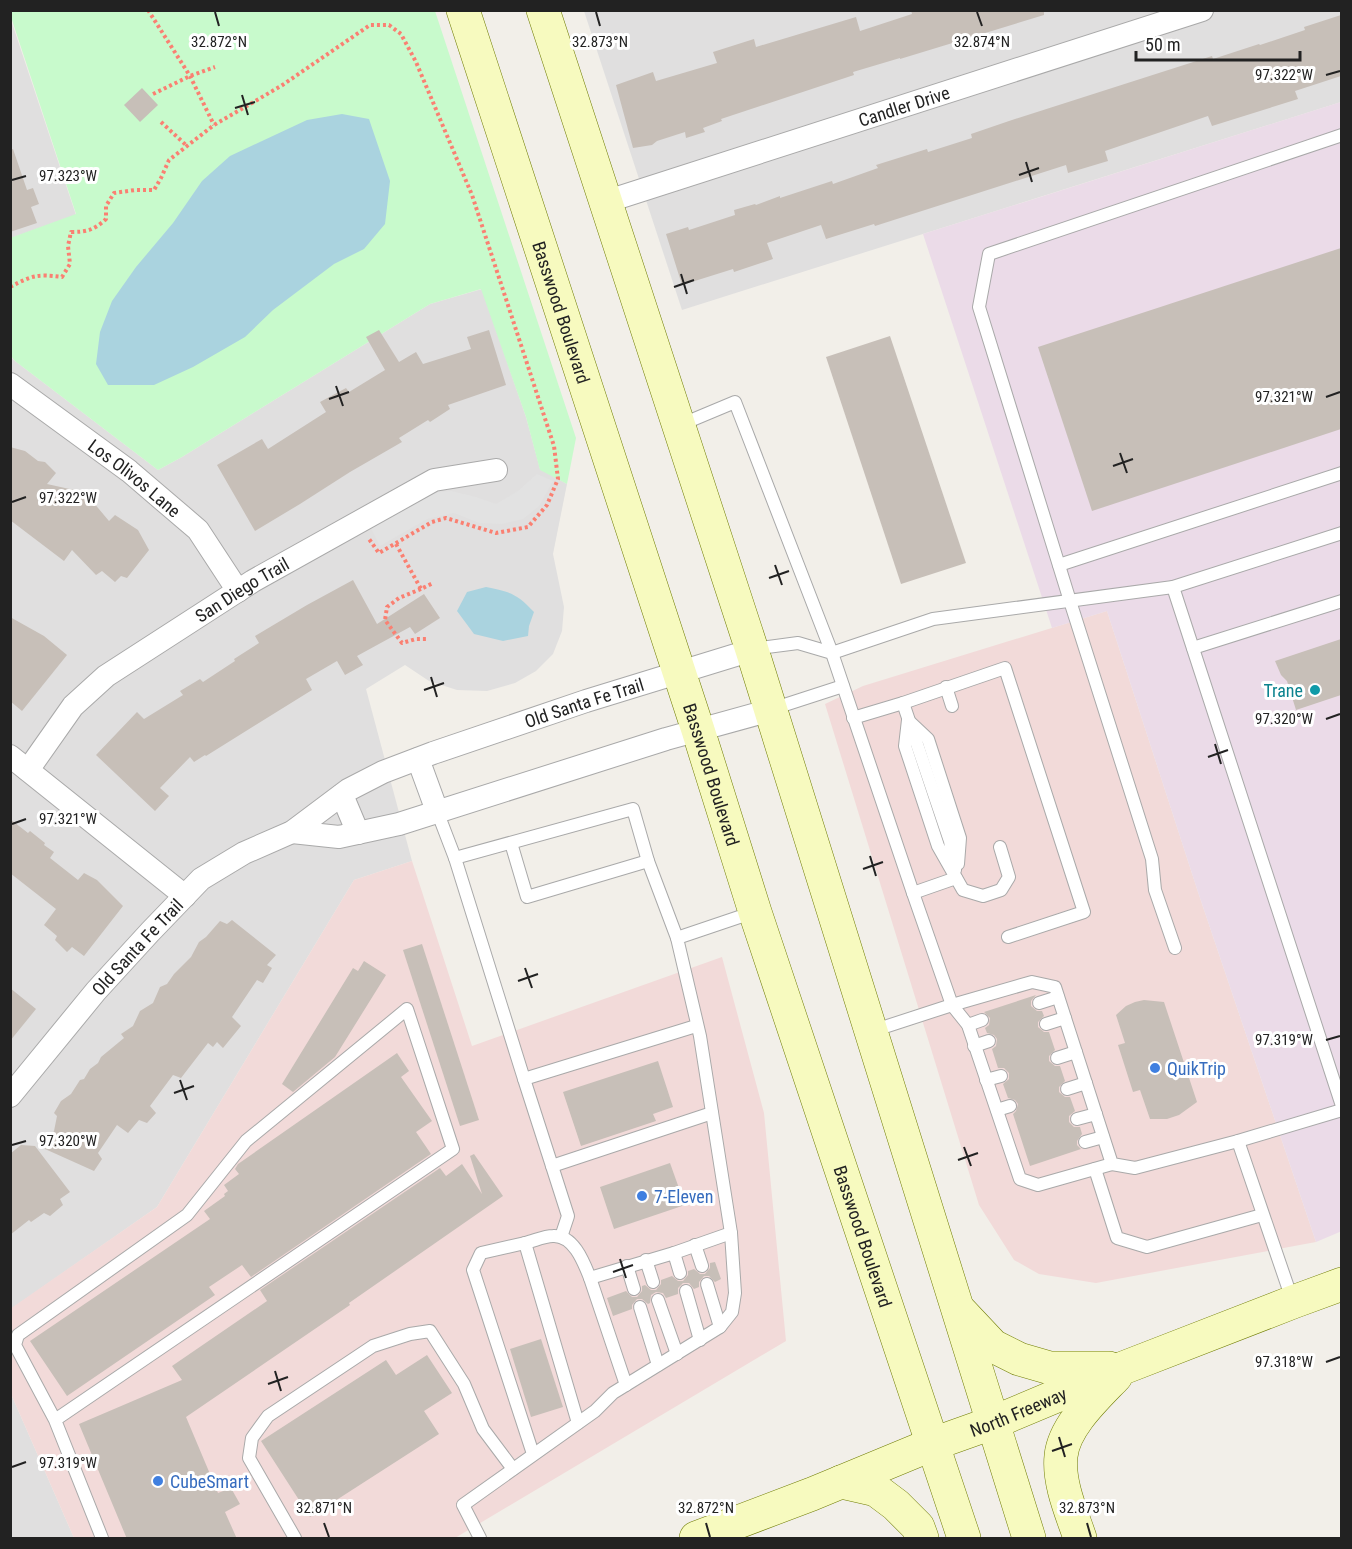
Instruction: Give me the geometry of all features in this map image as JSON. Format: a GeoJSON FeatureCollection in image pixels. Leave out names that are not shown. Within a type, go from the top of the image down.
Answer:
{"type":"FeatureCollection","features":[{"type":"Feature","properties":{"kind":"main road","name":"Basswood Boulevard"},"geometry":{"type":"LineString","coordinates":[[463,10],[698,730],[755,912],[964,1539]]}},
{"type":"Feature","properties":{"kind":"main road"},"geometry":{"type":"LineString","coordinates":[[543,10],[752,650],[1029,1539]]}},
{"type":"Feature","properties":{"kind":"main road","name":"North Freeway"},"geometry":{"type":"LineString","coordinates":[[696,1539],[933,1444],[993,1423],[1123,1368],[1341,1284]]}},
{"type":"Feature","properties":{"kind":"main road"},"geometry":{"type":"LineString","coordinates":[[956,1307],[993,1346],[1019,1359],[1050,1368],[1123,1368]]}},
{"type":"Feature","properties":{"kind":"main road"},"geometry":{"type":"LineString","coordinates":[[1080,1539],[1064,1488],[1061,1455],[1066,1436],[1089,1404],[1123,1368]]}},
{"type":"Feature","properties":{"kind":"main road"},"geometry":{"type":"LineString","coordinates":[[841,1482],[876,1490],[896,1505],[918,1527],[922,1539]]}},
{"type":"Feature","properties":{"kind":"street","name":"Candler Drive"},"geometry":{"type":"LineString","coordinates":[[605,202],[1202,10]]}},
{"type":"Feature","properties":{"kind":"street","name":"Los Olivos Lane"},"geometry":{"type":"LineString","coordinates":[[10,384],[129,471],[198,530],[238,591]]}},
{"type":"Feature","properties":{"kind":"street","name":"San Diego Trail"},"geometry":{"type":"LineString","coordinates":[[19,763],[106,675],[253,581],[434,480],[496,470]]}},
{"type":"Feature","properties":{"kind":"street","name":"Old Santa Fe Trail"},"geometry":{"type":"LineString","coordinates":[[10,1096],[96,991],[201,879],[244,853],[292,832],[342,795],[383,772],[586,701],[752,650]]}},
{"type":"Feature","properties":{"kind":"street","name":"Old Santa Fe Trail"},"geometry":{"type":"LineString","coordinates":[[292,832],[339,837],[399,824],[698,730],[771,710]]}},
{"type":"Feature","properties":{"kind":"street"},"geometry":{"type":"LineString","coordinates":[[418,759],[437,812]]}},
{"type":"Feature","properties":{"kind":"street"},"geometry":{"type":"LineString","coordinates":[[19,763],[185,896]]}},
{"type":"Feature","properties":{"kind":"street"},"geometry":{"type":"LineString","coordinates":[[342,795],[358,833]]}},
{"type":"Feature","properties":{"kind":"lane"},"geometry":{"type":"LineString","coordinates":[[1175,948],[1155,890],[1152,859],[979,307],[989,254],[1341,135]]}},
{"type":"Feature","properties":{"kind":"lane"},"geometry":{"type":"LineString","coordinates":[[678,426],[735,402],[832,653],[952,1005],[968,1025],[1020,1179],[1038,1185],[1112,1164],[1135,1168],[1238,1141],[1341,1108],[1173,587]]}},
{"type":"Feature","properties":{"kind":"lane"},"geometry":{"type":"LineString","coordinates":[[1059,565],[1341,473]]}},
{"type":"Feature","properties":{"kind":"lane"},"geometry":{"type":"LineString","coordinates":[[752,650],[798,643],[832,653],[933,619],[1173,587],[1341,533]]}},
{"type":"Feature","properties":{"kind":"lane"},"geometry":{"type":"LineString","coordinates":[[1193,648],[1341,601]]}},
{"type":"Feature","properties":{"kind":"lane"},"geometry":{"type":"LineString","coordinates":[[854,718],[1005,668],[1084,912],[1008,937]]}},
{"type":"Feature","properties":{"kind":"lane"},"geometry":{"type":"LineString","coordinates":[[771,710],[843,686]]}},
{"type":"Feature","properties":{"kind":"lane"},"geometry":{"type":"LineString","coordinates":[[946,687],[952,706]]}},
{"type":"Feature","properties":{"kind":"lane"},"geometry":{"type":"LineString","coordinates":[[903,703],[950,841],[956,878],[963,890],[983,896],[1001,890],[1009,877],[1000,847]]}},
{"type":"Feature","properties":{"kind":"lane"},"geometry":{"type":"LineString","coordinates":[[455,858],[633,809],[648,861],[676,938],[699,1036],[731,1233],[735,1293],[732,1312],[720,1327],[613,1393],[595,1411],[463,1505],[480,1539]]}},
{"type":"Feature","properties":{"kind":"lane"},"geometry":{"type":"LineString","coordinates":[[437,812],[455,858],[568,1216],[561,1237]]}},
{"type":"Feature","properties":{"kind":"lane"},"geometry":{"type":"LineString","coordinates":[[511,843],[527,897],[648,861]]}},
{"type":"Feature","properties":{"kind":"lane"},"geometry":{"type":"LineString","coordinates":[[913,893],[956,878]]}},
{"type":"Feature","properties":{"kind":"lane"},"geometry":{"type":"LineString","coordinates":[[676,938],[755,912]]}},
{"type":"Feature","properties":{"kind":"lane"},"geometry":{"type":"LineString","coordinates":[[871,1032],[1032,982],[1054,987],[1112,1164]]}},
{"type":"Feature","properties":{"kind":"lane"},"geometry":{"type":"LineString","coordinates":[[1039,1003],[1058,997]]}},
{"type":"Feature","properties":{"kind":"lane"},"geometry":{"type":"LineString","coordinates":[[55,1420],[453,1149],[407,1009],[246,1141],[187,1215],[18,1335],[15,1345],[55,1420],[102,1539]]}},
{"type":"Feature","properties":{"kind":"lane"},"geometry":{"type":"LineString","coordinates":[[1046,1024],[1065,1018]]}},
{"type":"Feature","properties":{"kind":"lane"},"geometry":{"type":"LineString","coordinates":[[968,1025],[982,1020]]}},
{"type":"Feature","properties":{"kind":"lane"},"geometry":{"type":"LineString","coordinates":[[524,1079],[696,1026]]}},
{"type":"Feature","properties":{"kind":"lane"},"geometry":{"type":"LineString","coordinates":[[974,1046],[989,1041]]}},
{"type":"Feature","properties":{"kind":"lane"},"geometry":{"type":"LineString","coordinates":[[1057,1058],[1076,1052]]}},
{"type":"Feature","properties":{"kind":"lane"},"geometry":{"type":"LineString","coordinates":[[986,1080],[1000,1076]]}},
{"type":"Feature","properties":{"kind":"lane"},"geometry":{"type":"LineString","coordinates":[[1067,1089],[1086,1083]]}},
{"type":"Feature","properties":{"kind":"lane"},"geometry":{"type":"LineString","coordinates":[[997,1110],[1010,1106]]}},
{"type":"Feature","properties":{"kind":"lane"},"geometry":{"type":"LineString","coordinates":[[552,1166],[712,1113]]}},
{"type":"Feature","properties":{"kind":"lane"},"geometry":{"type":"LineString","coordinates":[[1077,1119],[1096,1114]]}},
{"type":"Feature","properties":{"kind":"lane"},"geometry":{"type":"LineString","coordinates":[[1007,1141],[1020,1137]]}},
{"type":"Feature","properties":{"kind":"lane"},"geometry":{"type":"LineString","coordinates":[[1084,1142],[1103,1137]]}},
{"type":"Feature","properties":{"kind":"lane"},"geometry":{"type":"LineString","coordinates":[[1238,1141],[1293,1302]]}},
{"type":"Feature","properties":{"kind":"lane"},"geometry":{"type":"LineString","coordinates":[[1015,1163],[1028,1160]]}},
{"type":"Feature","properties":{"kind":"lane"},"geometry":{"type":"LineString","coordinates":[[1095,1169],[1117,1238],[1147,1247],[1262,1215]]}},
{"type":"Feature","properties":{"kind":"lane"},"geometry":{"type":"LineString","coordinates":[[590,1278],[731,1233]]}},
{"type":"Feature","properties":{"kind":"lane"},"geometry":{"type":"LineString","coordinates":[[533,1454],[473,1270],[482,1253],[552,1236],[561,1237],[580,1254],[626,1385]]}},
{"type":"Feature","properties":{"kind":"lane"},"geometry":{"type":"LineString","coordinates":[[525,1243],[578,1423]]}},
{"type":"Feature","properties":{"kind":"lane"},"geometry":{"type":"LineString","coordinates":[[695,1245],[702,1266]]}},
{"type":"Feature","properties":{"kind":"lane"},"geometry":{"type":"LineString","coordinates":[[674,1252],[680,1273]]}},
{"type":"Feature","properties":{"kind":"lane"},"geometry":{"type":"LineString","coordinates":[[646,1260],[653,1282]]}},
{"type":"Feature","properties":{"kind":"lane"},"geometry":{"type":"LineString","coordinates":[[627,1266],[634,1289]]}},
{"type":"Feature","properties":{"kind":"lane"},"geometry":{"type":"LineString","coordinates":[[707,1284],[720,1327]]}},
{"type":"Feature","properties":{"kind":"lane"},"geometry":{"type":"LineString","coordinates":[[686,1291],[700,1340]]}},
{"type":"Feature","properties":{"kind":"lane"},"geometry":{"type":"LineString","coordinates":[[658,1300],[677,1354]]}},
{"type":"Feature","properties":{"kind":"lane"},"geometry":{"type":"LineString","coordinates":[[640,1307],[658,1365]]}},
{"type":"Feature","properties":{"kind":"lane"},"geometry":{"type":"LineString","coordinates":[[295,1539],[249,1458],[252,1438],[268,1416],[373,1346],[410,1334],[430,1331],[464,1384],[483,1429],[513,1469]]}},
{"type":"Feature","properties":{"kind":"path"},"geometry":{"type":"LineString","coordinates":[[148,10],[190,76],[213,125]]}},
{"type":"Feature","properties":{"kind":"path"},"geometry":{"type":"LineString","coordinates":[[10,287],[40,274],[62,277],[70,264],[71,232],[96,228],[106,219],[106,206],[114,193],[154,190],[169,160],[213,125],[281,86],[370,25],[389,25],[401,34],[416,62],[472,195],[554,446],[558,479],[547,505],[528,526],[496,533],[446,519],[432,522],[379,553],[367,536]]}},
{"type":"Feature","properties":{"kind":"path"},"geometry":{"type":"LineString","coordinates":[[153,94],[215,67]]}},
{"type":"Feature","properties":{"kind":"path"},"geometry":{"type":"LineString","coordinates":[[161,122],[187,146]]}},
{"type":"Feature","properties":{"kind":"path"},"geometry":{"type":"LineString","coordinates":[[396,544],[421,589]]}},
{"type":"Feature","properties":{"kind":"path"},"geometry":{"type":"LineString","coordinates":[[428,639],[416,639],[402,643],[385,620],[387,607],[399,598],[433,583]]}},
{"type":"Feature","properties":{"kind":"shaded area"},"geometry":{"type":"Polygon","coordinates":[[[584,11],[1341,11],[1341,102],[682,310],[584,11]]]}},
{"type":"Feature","properties":{"kind":"shaded area"},"geometry":{"type":"Polygon","coordinates":[[[10,17],[76,215],[11,238],[10,238],[10,17]]]}},
{"type":"Feature","properties":{"kind":"shaded area"},"geometry":{"type":"Polygon","coordinates":[[[1341,102],[1342,1231],[1316,1242],[1198,892],[1107,611],[1052,628],[923,234],[1341,102]]]}},
{"type":"Feature","properties":{"kind":"shaded area"},"geometry":{"type":"Polygon","coordinates":[[[482,289],[526,417],[540,469],[567,484],[553,554],[564,607],[562,631],[553,654],[536,671],[515,683],[487,691],[457,690],[429,681],[405,665],[366,689],[412,861],[354,880],[157,1207],[11,1309],[10,356],[158,470],[430,304],[482,289]]]}},
{"type":"Feature","properties":{"kind":"shaded area"},"geometry":{"type":"Polygon","coordinates":[[[537,474],[553,481],[539,506],[523,519],[502,524],[479,523],[454,513],[427,519],[380,546],[371,528],[433,493],[451,491],[496,504],[518,491],[537,474]]]}},
{"type":"Feature","properties":{"kind":"shaded area"},"geometry":{"type":"Polygon","coordinates":[[[1107,611],[1198,892],[1316,1242],[1096,1283],[1039,1274],[1014,1260],[979,1205],[825,704],[863,686],[1107,611]]]}},
{"type":"Feature","properties":{"kind":"shaded area"},"geometry":{"type":"Polygon","coordinates":[[[412,861],[472,1046],[722,957],[764,1113],[786,1341],[455,1538],[74,1538],[11,1394],[10,1309],[157,1207],[354,880],[412,861]]]}},
{"type":"Feature","properties":{"kind":"shaded area"},"geometry":{"type":"Polygon","coordinates":[[[11,1394],[74,1538],[11,1538],[11,1394]]]}},
{"type":"Feature","properties":{"kind":"green space"},"geometry":{"type":"Polygon","coordinates":[[[11,11],[435,11],[576,438],[567,484],[540,470],[526,417],[481,289],[430,304],[158,470],[15,361],[11,356],[10,238],[76,214],[11,17],[11,11]]]}},
{"type":"Feature","properties":{"kind":"water"},"geometry":{"type":"Polygon","coordinates":[[[342,114],[369,119],[390,181],[385,224],[364,249],[334,264],[273,310],[245,337],[193,367],[154,385],[108,385],[96,364],[100,332],[112,301],[136,267],[173,223],[202,181],[230,156],[307,120],[342,114]]]}},
{"type":"Feature","properties":{"kind":"water"},"geometry":{"type":"Polygon","coordinates":[[[486,587],[513,595],[534,612],[528,636],[503,641],[474,634],[457,611],[467,592],[486,587]]]}},
{"type":"Feature","properties":{"kind":"building"},"geometry":{"type":"Polygon","coordinates":[[[911,10],[1044,10],[1044,15],[853,72],[854,75],[721,119],[722,121],[703,128],[705,132],[686,138],[685,132],[657,141],[652,145],[633,148],[616,85],[653,72],[656,81],[717,63],[713,52],[754,39],[756,47],[856,17],[860,31],[912,14],[911,10]]]}},
{"type":"Feature","properties":{"kind":"building"},"geometry":{"type":"Polygon","coordinates":[[[1341,15],[1341,76],[1295,91],[1298,99],[1212,126],[1208,116],[1105,151],[1108,161],[1068,173],[1066,165],[875,226],[874,224],[826,239],[821,225],[767,243],[773,259],[682,285],[666,234],[688,227],[689,230],[735,215],[734,210],[780,196],[780,198],[832,181],[833,184],[878,168],[876,165],[972,138],[971,134],[1009,121],[1212,56],[1213,59],[1260,45],[1341,15]]]}},
{"type":"Feature","properties":{"kind":"building"},"geometry":{"type":"Polygon","coordinates":[[[142,88],[158,105],[140,122],[124,105],[142,88]]]}},
{"type":"Feature","properties":{"kind":"building"},"geometry":{"type":"Polygon","coordinates":[[[13,149],[27,190],[33,188],[39,204],[31,207],[37,223],[10,232],[10,150],[13,149]]]}},
{"type":"Feature","properties":{"kind":"building"},"geometry":{"type":"Polygon","coordinates":[[[1341,248],[1341,429],[1092,511],[1038,347],[1341,248]]]}},
{"type":"Feature","properties":{"kind":"building"},"geometry":{"type":"Polygon","coordinates":[[[379,330],[399,362],[416,352],[423,364],[471,349],[467,337],[489,330],[506,385],[448,405],[450,409],[399,438],[402,442],[255,531],[217,465],[262,439],[268,449],[326,412],[320,402],[346,388],[349,392],[385,370],[366,337],[379,330]]]}},
{"type":"Feature","properties":{"kind":"building"},"geometry":{"type":"Polygon","coordinates":[[[890,336],[966,563],[901,584],[826,357],[890,336]]]}},
{"type":"Feature","properties":{"kind":"building"},"geometry":{"type":"Polygon","coordinates":[[[10,447],[25,451],[38,461],[45,462],[56,473],[47,484],[74,490],[79,496],[93,502],[109,521],[115,515],[138,530],[149,550],[127,578],[121,576],[115,582],[102,571],[96,575],[72,550],[64,561],[10,520],[10,447]]]}},
{"type":"Feature","properties":{"kind":"building"},"geometry":{"type":"Polygon","coordinates":[[[353,580],[377,624],[424,594],[440,618],[415,634],[410,627],[357,656],[363,665],[345,675],[337,661],[306,679],[312,690],[206,756],[194,762],[190,757],[160,788],[169,796],[155,811],[96,755],[137,712],[144,719],[183,695],[180,691],[200,679],[203,682],[235,661],[234,659],[259,643],[255,636],[353,580]]]}},
{"type":"Feature","properties":{"kind":"building"},"geometry":{"type":"Polygon","coordinates":[[[10,617],[44,636],[67,655],[22,711],[10,701],[10,617]]]}},
{"type":"Feature","properties":{"kind":"building","name":"Trane"},"geometry":{"type":"Polygon","coordinates":[[[1341,639],[1341,695],[1296,710],[1287,681],[1281,675],[1275,661],[1341,639]]]}},
{"type":"Feature","properties":{"kind":"building"},"geometry":{"type":"Polygon","coordinates":[[[10,819],[45,843],[44,845],[54,852],[50,858],[78,880],[84,873],[97,880],[123,906],[84,956],[72,947],[67,952],[55,940],[57,936],[44,925],[56,909],[10,873],[10,819]]]}},
{"type":"Feature","properties":{"kind":"building"},"geometry":{"type":"Polygon","coordinates":[[[232,920],[276,955],[267,965],[272,968],[263,983],[257,980],[232,1017],[241,1026],[223,1048],[217,1042],[213,1047],[208,1043],[181,1078],[173,1075],[150,1106],[156,1113],[147,1123],[139,1120],[128,1133],[117,1125],[98,1153],[102,1159],[94,1171],[45,1149],[54,1131],[57,1116],[54,1113],[61,1101],[71,1094],[80,1080],[84,1079],[101,1057],[124,1038],[121,1034],[133,1026],[140,1011],[153,1003],[160,987],[167,984],[191,957],[199,942],[220,921],[227,924],[232,920]]]}},
{"type":"Feature","properties":{"kind":"building"},"geometry":{"type":"Polygon","coordinates":[[[422,944],[479,1120],[460,1126],[403,950],[422,944]]]}},
{"type":"Feature","properties":{"kind":"building"},"geometry":{"type":"Polygon","coordinates":[[[364,961],[386,975],[335,1057],[293,1092],[282,1084],[353,968],[358,971],[364,961]]]}},
{"type":"Feature","properties":{"kind":"building"},"geometry":{"type":"Polygon","coordinates":[[[10,988],[36,1009],[10,1041],[10,988]]]}},
{"type":"Feature","properties":{"kind":"building"},"geometry":{"type":"Polygon","coordinates":[[[1036,995],[1031,1001],[1031,1006],[1037,1011],[1042,1011],[1044,1016],[1038,1022],[1038,1027],[1044,1032],[1049,1032],[1055,1050],[1049,1056],[1049,1061],[1055,1066],[1060,1066],[1065,1081],[1059,1087],[1059,1092],[1065,1097],[1070,1097],[1075,1111],[1069,1116],[1069,1122],[1074,1127],[1080,1127],[1082,1134],[1077,1141],[1081,1149],[1030,1166],[1013,1114],[1018,1104],[1015,1100],[1008,1098],[1003,1084],[1009,1079],[1009,1073],[1004,1068],[998,1068],[992,1049],[996,1046],[997,1039],[994,1035],[987,1033],[985,1028],[989,1025],[990,1018],[984,1012],[1036,995]]]}},
{"type":"Feature","properties":{"kind":"building","name":"QuikTrip"},"geometry":{"type":"Polygon","coordinates":[[[1144,1000],[1164,1002],[1197,1102],[1179,1115],[1167,1119],[1150,1119],[1140,1090],[1133,1092],[1118,1045],[1125,1043],[1116,1015],[1126,1006],[1144,1000]]]}},
{"type":"Feature","properties":{"kind":"building"},"geometry":{"type":"Polygon","coordinates":[[[397,1053],[409,1071],[401,1077],[432,1121],[416,1132],[431,1154],[251,1277],[242,1265],[209,1287],[215,1295],[67,1396],[30,1341],[210,1219],[204,1211],[225,1196],[224,1194],[228,1191],[224,1185],[239,1174],[235,1169],[238,1164],[397,1053]]]}},
{"type":"Feature","properties":{"kind":"building"},"geometry":{"type":"Polygon","coordinates":[[[658,1061],[673,1107],[653,1114],[656,1121],[581,1146],[563,1092],[658,1061]]]}},
{"type":"Feature","properties":{"kind":"building"},"geometry":{"type":"Polygon","coordinates":[[[21,1145],[35,1146],[70,1192],[60,1199],[63,1205],[50,1216],[44,1213],[31,1222],[29,1220],[10,1235],[10,1154],[21,1145]]]}},
{"type":"Feature","properties":{"kind":"building"},"geometry":{"type":"Polygon","coordinates":[[[474,1154],[503,1196],[349,1303],[350,1305],[186,1417],[218,1493],[231,1488],[240,1504],[225,1512],[237,1539],[127,1539],[79,1424],[182,1380],[172,1366],[267,1301],[260,1290],[440,1168],[446,1176],[462,1164],[482,1194],[470,1156],[474,1154]]]}},
{"type":"Feature","properties":{"kind":"building","name":"7-Eleven"},"geometry":{"type":"Polygon","coordinates":[[[670,1163],[685,1205],[614,1229],[600,1187],[670,1163]]]}},
{"type":"Feature","properties":{"kind":"building"},"geometry":{"type":"Polygon","coordinates":[[[715,1262],[721,1279],[715,1282],[709,1276],[704,1276],[699,1282],[699,1287],[694,1289],[689,1283],[683,1283],[678,1288],[678,1294],[666,1298],[663,1293],[656,1292],[651,1295],[650,1303],[637,1299],[632,1309],[613,1316],[607,1298],[626,1291],[632,1297],[637,1297],[642,1291],[642,1286],[656,1290],[661,1280],[672,1276],[678,1281],[683,1281],[688,1271],[694,1269],[700,1274],[705,1274],[710,1268],[710,1263],[715,1262]]]}},
{"type":"Feature","properties":{"kind":"building"},"geometry":{"type":"Polygon","coordinates":[[[541,1339],[563,1407],[531,1417],[510,1349],[541,1339]]]}},
{"type":"Feature","properties":{"kind":"building"},"geometry":{"type":"Polygon","coordinates":[[[427,1355],[452,1393],[424,1411],[439,1434],[310,1517],[261,1441],[386,1360],[396,1375],[427,1355]]]}},
{"type":"Feature","properties":{"kind":"place","name":"Trane"},"geometry":{"type":"Point","coordinates":[1315,690]}},
{"type":"Feature","properties":{"kind":"place","name":"QuikTrip"},"geometry":{"type":"Point","coordinates":[1155,1068]}},
{"type":"Feature","properties":{"kind":"place","name":"7-Eleven"},"geometry":{"type":"Point","coordinates":[642,1196]}},
{"type":"Feature","properties":{"kind":"place","name":"CubeSmart"},"geometry":{"type":"Point","coordinates":[158,1481]}}]}
